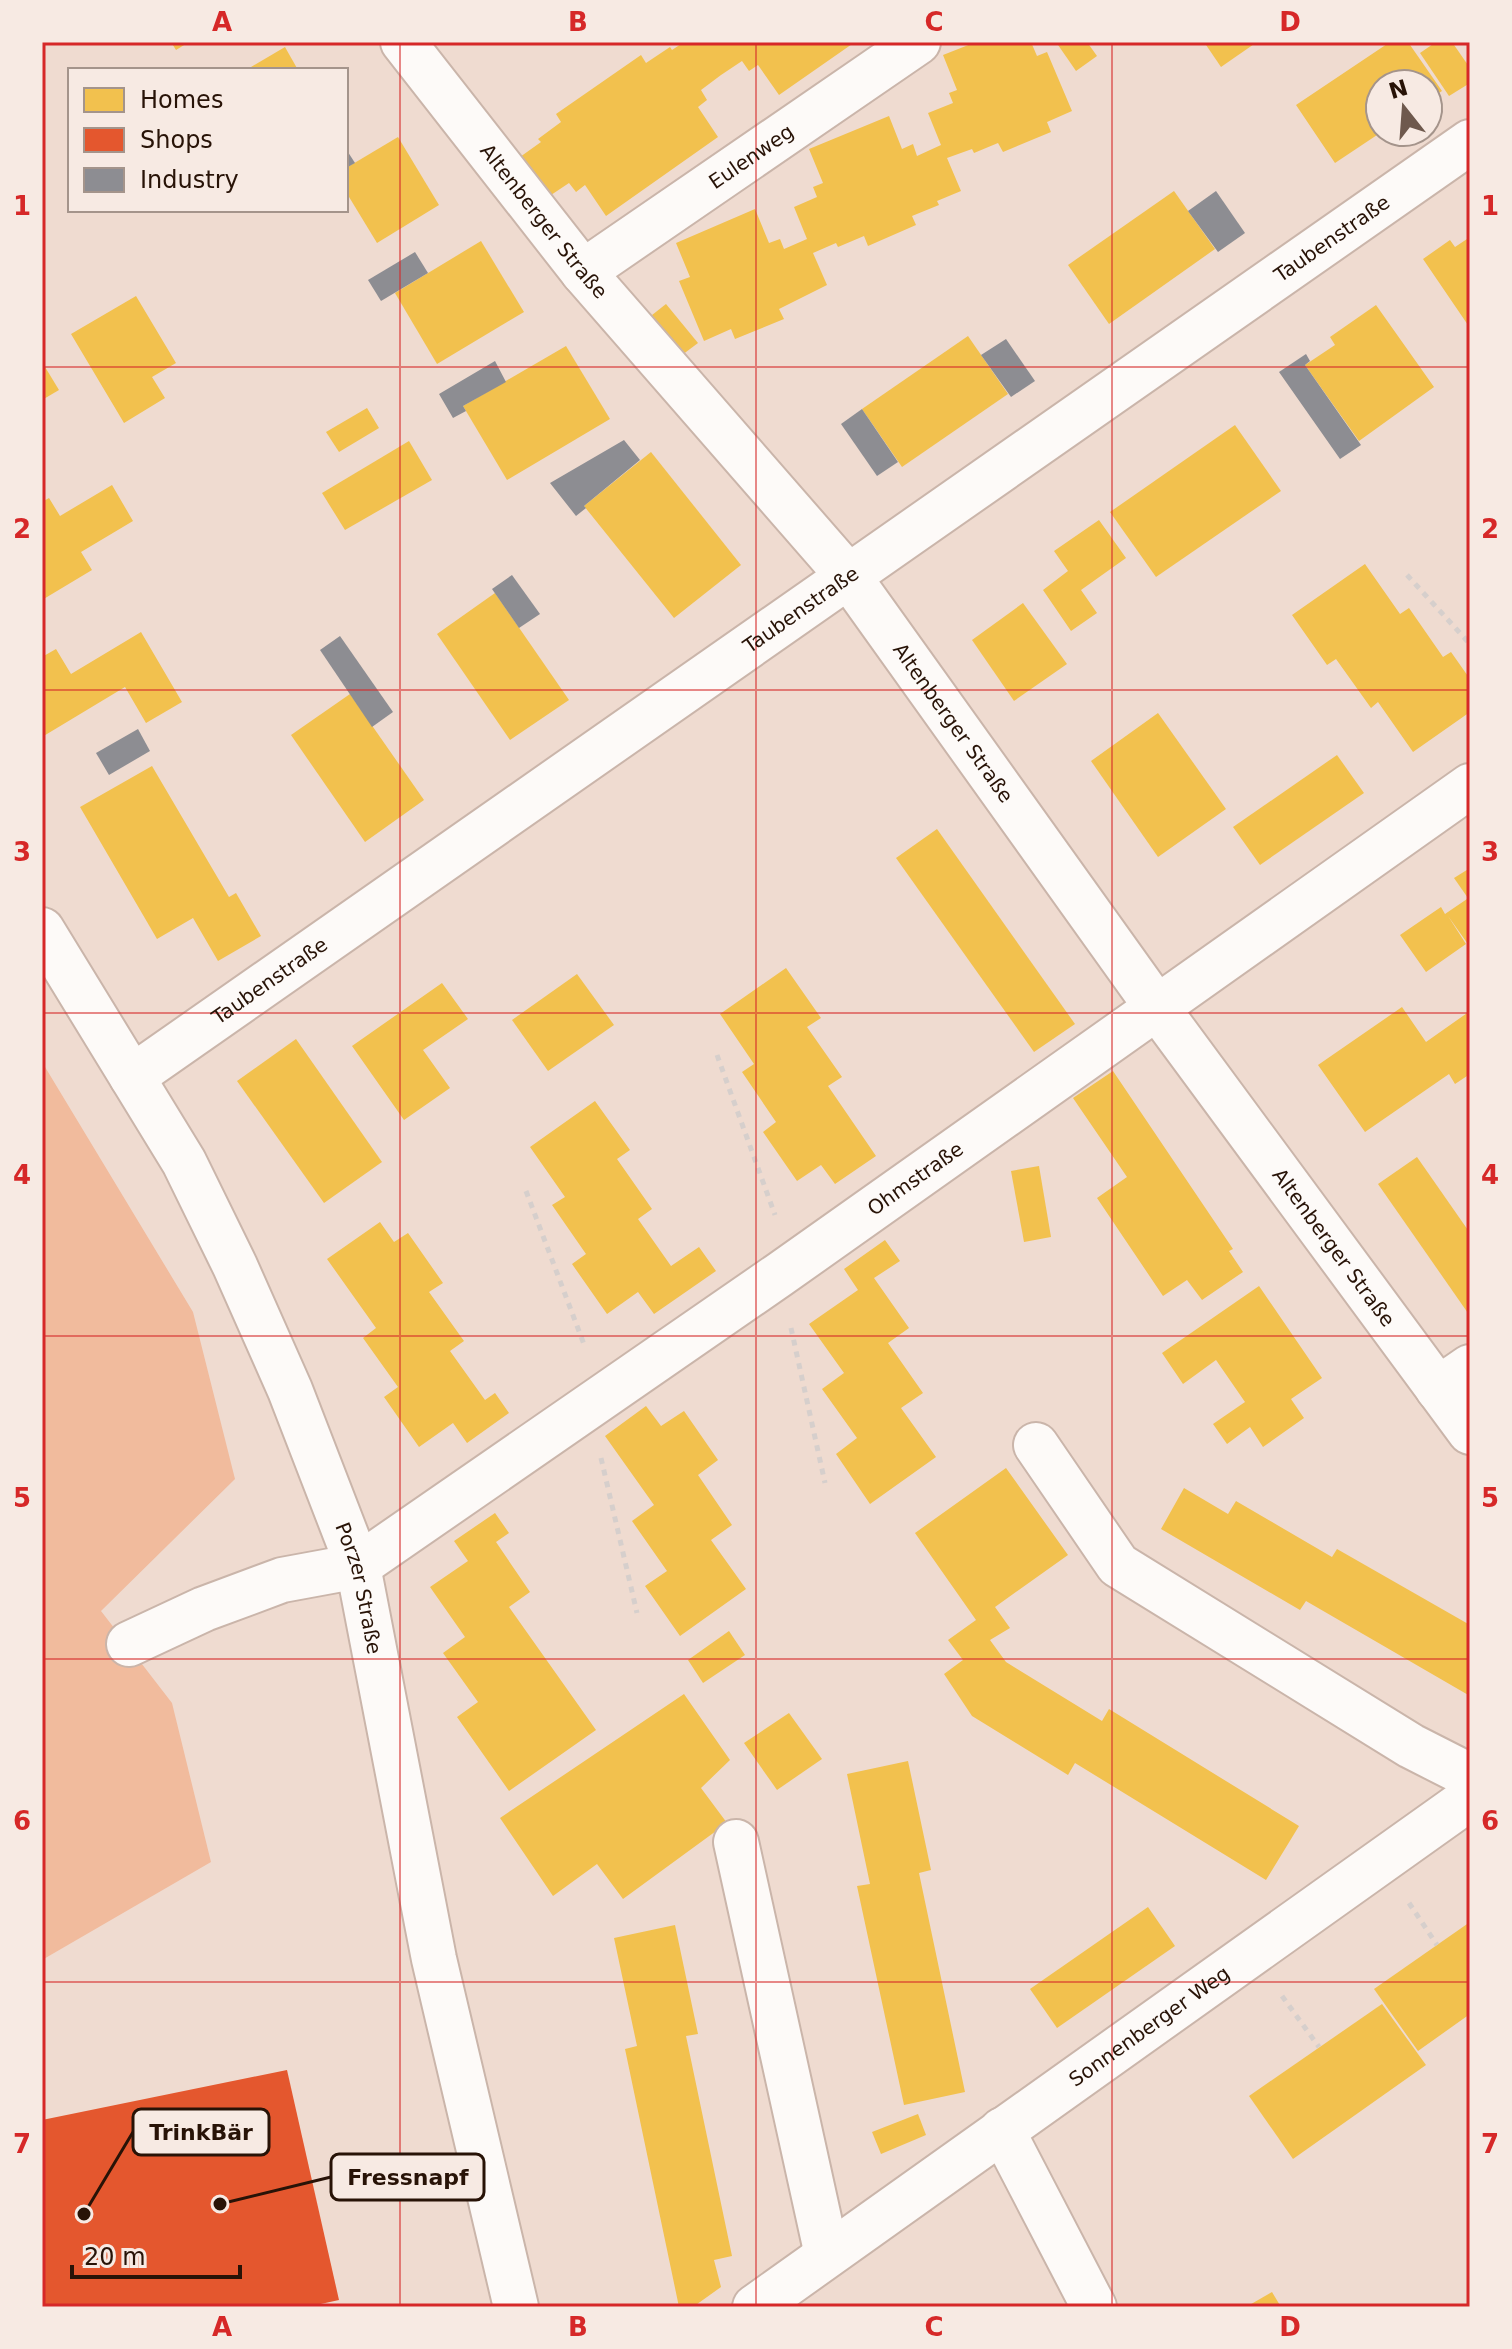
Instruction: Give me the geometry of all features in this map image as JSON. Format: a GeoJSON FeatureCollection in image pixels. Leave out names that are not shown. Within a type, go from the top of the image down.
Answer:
{"type":"FeatureCollection","features":[{"type":"Feature","properties":{"kind":"street","name":"Altenberger Straße"},"geometry":{"type":"LineString","coordinates":[[403,42],[583,272],[849,577],[1158,1009],[1454,1378],[1470,1432]]}},
{"type":"Feature","properties":{"kind":"street","name":"Eulenweg"},"geometry":{"type":"LineString","coordinates":[[583,272],[918,42]]}},
{"type":"Feature","properties":{"kind":"street","name":"Taubenstraße"},"geometry":{"type":"LineString","coordinates":[[132,1077],[1470,142]]}},
{"type":"Feature","properties":{"kind":"street","name":"Ohmstraße"},"geometry":{"type":"LineString","coordinates":[[358,1566],[786,1270],[1470,786]]}},
{"type":"Feature","properties":{"kind":"street","name":"Porzer Straße"},"geometry":{"type":"LineString","coordinates":[[42,930],[184,1162],[235,1266],[290,1390],[358,1566],[434,1959],[516,2307]]}},
{"type":"Feature","properties":{"kind":"street"},"geometry":{"type":"LineString","coordinates":[[1036,1445],[1118,1565],[1411,1746],[1470,1776]]}},
{"type":"Feature","properties":{"kind":"street"},"geometry":{"type":"LineString","coordinates":[[129,1644],[204,1609],[282,1580],[358,1566]]}},
{"type":"Feature","properties":{"kind":"street","name":"Sonnenberger Weg"},"geometry":{"type":"LineString","coordinates":[[755,2307],[1470,1798]]}},
{"type":"Feature","properties":{"kind":"street"},"geometry":{"type":"LineString","coordinates":[[736,1842],[827,2255]]}},
{"type":"Feature","properties":{"kind":"street"},"geometry":{"type":"LineString","coordinates":[[1002,2130],[1094,2307]]}},
{"type":"Feature","properties":{"kind":"path"},"geometry":{"type":"LineString","coordinates":[[1407,575],[1470,644]]}},
{"type":"Feature","properties":{"kind":"path"},"geometry":{"type":"LineString","coordinates":[[717,1055],[786,1270],[825,1483]]}},
{"type":"Feature","properties":{"kind":"path"},"geometry":{"type":"LineString","coordinates":[[526,1191],[596,1401],[637,1613]]}},
{"type":"Feature","properties":{"kind":"path"},"geometry":{"type":"LineString","coordinates":[[1252,1953],[1319,2047]]}},
{"type":"Feature","properties":{"kind":"shaded area"},"geometry":{"type":"Polygon","coordinates":[[[42,1062],[193,1312],[235,1479],[101,1611],[172,1703],[211,1862],[42,1960],[42,1062]]]}},
{"type":"Feature","properties":{"kind":"building: Homes"},"geometry":{"type":"Polygon","coordinates":[[[171,42],[189,42],[176,50],[171,42]]]}},
{"type":"Feature","properties":{"kind":"building: Homes"},"geometry":{"type":"Polygon","coordinates":[[[684,42],[855,42],[779,95],[758,65],[749,71],[742,61],[721,75],[701,90],[707,100],[698,107],[718,137],[606,216],[585,185],[576,192],[569,183],[548,197],[520,157],[561,122],[556,114],[641,55],[646,63],[684,42]]]}},
{"type":"Feature","properties":{"kind":"building: Homes"},"geometry":{"type":"Polygon","coordinates":[[[976,42],[1031,42],[1037,56],[1047,52],[1072,111],[1047,122],[1051,132],[1003,152],[998,143],[974,153],[972,149],[947,158],[961,191],[937,201],[939,205],[912,216],[916,225],[868,246],[864,236],[813,253],[827,285],[779,309],[784,319],[735,339],[731,329],[704,341],[679,281],[690,277],[676,243],[755,209],[769,243],[780,239],[784,249],[807,239],[794,207],[817,197],[813,187],[823,183],[809,149],[889,116],[902,149],[913,144],[917,156],[941,145],[928,113],[953,103],[949,93],[957,90],[943,55],[976,42]]]}},
{"type":"Feature","properties":{"kind":"building: Homes"},"geometry":{"type":"Polygon","coordinates":[[[1056,42],[1087,42],[1097,56],[1076,71],[1056,42]]]}},
{"type":"Feature","properties":{"kind":"building: Homes"},"geometry":{"type":"Polygon","coordinates":[[[1204,42],[1257,42],[1221,67],[1204,42]]]}},
{"type":"Feature","properties":{"kind":"building: Homes"},"geometry":{"type":"Polygon","coordinates":[[[1390,42],[1408,42],[1426,68],[1364,68],[1364,144],[1335,163],[1296,105],[1390,42]]]}},
{"type":"Feature","properties":{"kind":"building: Homes"},"geometry":{"type":"Polygon","coordinates":[[[1436,42],[1452,42],[1470,68],[1470,83],[1449,96],[1444,89],[1444,68],[1430,68],[1420,53],[1436,42]]]}},
{"type":"Feature","properties":{"kind":"building: Homes"},"geometry":{"type":"Polygon","coordinates":[[[285,47],[297,68],[249,68],[285,47]]]}},
{"type":"Feature","properties":{"kind":"building: Homes"},"geometry":{"type":"Polygon","coordinates":[[[398,137],[439,205],[377,243],[348,195],[348,167],[398,137]]]}},
{"type":"Feature","properties":{"kind":"building: Homes"},"geometry":{"type":"Polygon","coordinates":[[[1174,191],[1215,249],[1109,324],[1068,265],[1174,191]]]}},
{"type":"Feature","properties":{"kind":"building: Homes"},"geometry":{"type":"Polygon","coordinates":[[[1470,237],[1470,328],[1423,259],[1450,240],[1455,247],[1470,237]]]}},
{"type":"Feature","properties":{"kind":"building: Homes"},"geometry":{"type":"Polygon","coordinates":[[[481,241],[524,312],[437,364],[395,293],[481,241]]]}},
{"type":"Feature","properties":{"kind":"building: Homes"},"geometry":{"type":"Polygon","coordinates":[[[136,296],[176,363],[152,377],[165,398],[124,423],[71,334],[136,296]]]}},
{"type":"Feature","properties":{"kind":"building: Homes"},"geometry":{"type":"Polygon","coordinates":[[[666,304],[698,343],[678,358],[647,319],[666,304]]]}},
{"type":"Feature","properties":{"kind":"building: Homes"},"geometry":{"type":"Polygon","coordinates":[[[1376,305],[1434,387],[1359,441],[1305,365],[1335,345],[1330,337],[1376,305]]]}},
{"type":"Feature","properties":{"kind":"building: Homes"},"geometry":{"type":"Polygon","coordinates":[[[968,336],[1008,394],[902,467],[862,409],[968,336]]]}},
{"type":"Feature","properties":{"kind":"building: Homes"},"geometry":{"type":"Polygon","coordinates":[[[566,346],[610,419],[507,480],[463,406],[566,346]]]}},
{"type":"Feature","properties":{"kind":"building: Homes"},"geometry":{"type":"Polygon","coordinates":[[[42,362],[59,390],[42,400],[42,362]]]}},
{"type":"Feature","properties":{"kind":"building: Homes"},"geometry":{"type":"Polygon","coordinates":[[[367,408],[379,428],[339,452],[326,432],[367,408]]]}},
{"type":"Feature","properties":{"kind":"building: Homes"},"geometry":{"type":"Polygon","coordinates":[[[1235,425],[1281,491],[1156,577],[1110,512],[1235,425]]]}},
{"type":"Feature","properties":{"kind":"building: Homes"},"geometry":{"type":"Polygon","coordinates":[[[409,441],[432,480],[345,530],[322,493],[409,441]]]}},
{"type":"Feature","properties":{"kind":"building: Homes"},"geometry":{"type":"Polygon","coordinates":[[[651,452],[741,565],[674,618],[584,506],[651,452]]]}},
{"type":"Feature","properties":{"kind":"building: Homes"},"geometry":{"type":"Polygon","coordinates":[[[112,485],[133,521],[81,552],[92,570],[42,600],[42,502],[49,498],[60,516],[112,485]]]}},
{"type":"Feature","properties":{"kind":"building: Homes"},"geometry":{"type":"Polygon","coordinates":[[[1099,520],[1126,558],[1081,590],[1097,613],[1071,631],[1043,590],[1068,571],[1054,551],[1099,520]]]}},
{"type":"Feature","properties":{"kind":"building: Homes"},"geometry":{"type":"Polygon","coordinates":[[[1365,564],[1400,614],[1409,608],[1443,657],[1451,652],[1470,679],[1470,712],[1413,752],[1378,702],[1371,708],[1336,659],[1327,665],[1292,615],[1365,564]]]}},
{"type":"Feature","properties":{"kind":"building: Homes"},"geometry":{"type":"Polygon","coordinates":[[[495,593],[569,700],[510,740],[437,634],[495,593]]]}},
{"type":"Feature","properties":{"kind":"building: Homes"},"geometry":{"type":"Polygon","coordinates":[[[1023,603],[1067,664],[1014,701],[972,640],[1023,603]]]}},
{"type":"Feature","properties":{"kind":"building: Homes"},"geometry":{"type":"Polygon","coordinates":[[[141,632],[182,702],[146,723],[125,687],[42,737],[42,657],[56,649],[71,674],[141,632]]]}},
{"type":"Feature","properties":{"kind":"building: Homes"},"geometry":{"type":"Polygon","coordinates":[[[350,694],[424,800],[365,842],[291,735],[350,694]]]}},
{"type":"Feature","properties":{"kind":"building: Homes"},"geometry":{"type":"Polygon","coordinates":[[[1158,713],[1226,809],[1158,857],[1091,761],[1158,713]]]}},
{"type":"Feature","properties":{"kind":"building: Homes"},"geometry":{"type":"Polygon","coordinates":[[[1337,755],[1364,793],[1260,865],[1233,827],[1337,755]]]}},
{"type":"Feature","properties":{"kind":"building: Homes"},"geometry":{"type":"Polygon","coordinates":[[[152,766],[229,897],[236,893],[261,936],[218,961],[193,918],[157,939],[80,807],[152,766]]]}},
{"type":"Feature","properties":{"kind":"building: Homes"},"geometry":{"type":"Polygon","coordinates":[[[937,829],[1075,1024],[1034,1052],[896,858],[937,829]]]}},
{"type":"Feature","properties":{"kind":"building: Homes"},"geometry":{"type":"Polygon","coordinates":[[[1470,868],[1470,901],[1454,878],[1470,868]]]}},
{"type":"Feature","properties":{"kind":"building: Homes"},"geometry":{"type":"Polygon","coordinates":[[[1467,899],[1470,904],[1470,947],[1448,916],[1466,944],[1426,972],[1400,935],[1441,907],[1445,914],[1467,899]]]}},
{"type":"Feature","properties":{"kind":"building: Homes"},"geometry":{"type":"Polygon","coordinates":[[[786,968],[821,1018],[807,1027],[842,1077],[828,1086],[876,1156],[835,1184],[821,1165],[797,1181],[763,1132],[776,1122],[742,1072],[754,1064],[720,1014],[786,968]]]}},
{"type":"Feature","properties":{"kind":"building: Homes"},"geometry":{"type":"Polygon","coordinates":[[[577,974],[614,1025],[548,1071],[512,1020],[577,974]]]}},
{"type":"Feature","properties":{"kind":"building: Homes"},"geometry":{"type":"Polygon","coordinates":[[[442,983],[468,1019],[423,1050],[450,1088],[404,1120],[352,1046],[442,983]]]}},
{"type":"Feature","properties":{"kind":"building: Homes"},"geometry":{"type":"Polygon","coordinates":[[[1402,1007],[1426,1042],[1470,1011],[1470,1074],[1455,1084],[1449,1074],[1365,1132],[1318,1065],[1402,1007]]]}},
{"type":"Feature","properties":{"kind":"building: Homes"},"geometry":{"type":"Polygon","coordinates":[[[296,1039],[382,1162],[324,1203],[237,1081],[296,1039]]]}},
{"type":"Feature","properties":{"kind":"building: Homes"},"geometry":{"type":"Polygon","coordinates":[[[1113,1071],[1233,1249],[1229,1251],[1243,1272],[1202,1300],[1187,1280],[1163,1296],[1097,1198],[1127,1177],[1073,1098],[1113,1071]]]}},
{"type":"Feature","properties":{"kind":"building: Homes"},"geometry":{"type":"Polygon","coordinates":[[[595,1101],[630,1150],[617,1159],[652,1209],[638,1219],[671,1266],[699,1247],[716,1271],[654,1314],[638,1292],[607,1314],[572,1264],[586,1254],[552,1205],[565,1197],[530,1147],[595,1101]]]}},
{"type":"Feature","properties":{"kind":"building: Homes"},"geometry":{"type":"Polygon","coordinates":[[[1417,1157],[1470,1233],[1470,1316],[1378,1184],[1417,1157]]]}},
{"type":"Feature","properties":{"kind":"building: Homes"},"geometry":{"type":"Polygon","coordinates":[[[1039,1166],[1051,1237],[1024,1242],[1011,1171],[1039,1166]]]}},
{"type":"Feature","properties":{"kind":"building: Homes"},"geometry":{"type":"Polygon","coordinates":[[[380,1222],[394,1242],[408,1233],[443,1283],[429,1292],[464,1341],[450,1351],[485,1400],[495,1393],[509,1413],[467,1443],[453,1423],[419,1447],[384,1397],[398,1387],[363,1338],[376,1328],[327,1259],[380,1222]]]}},
{"type":"Feature","properties":{"kind":"building: Homes"},"geometry":{"type":"Polygon","coordinates":[[[885,1240],[900,1261],[874,1278],[909,1328],[888,1343],[923,1393],[901,1408],[936,1457],[870,1504],[836,1454],[857,1438],[822,1389],[844,1373],[809,1324],[858,1290],[844,1269],[885,1240]]]}},
{"type":"Feature","properties":{"kind":"building: Homes"},"geometry":{"type":"Polygon","coordinates":[[[1259,1286],[1322,1378],[1291,1399],[1304,1418],[1263,1447],[1250,1427],[1227,1444],[1213,1424],[1245,1402],[1216,1360],[1183,1384],[1162,1353],[1259,1286]]]}},
{"type":"Feature","properties":{"kind":"building: Homes"},"geometry":{"type":"Polygon","coordinates":[[[646,1406],[661,1426],[684,1411],[718,1460],[698,1475],[732,1525],[711,1540],[746,1589],[680,1636],[645,1586],[667,1571],[632,1521],[654,1505],[605,1436],[646,1406]]]}},
{"type":"Feature","properties":{"kind":"building: Homes"},"geometry":{"type":"Polygon","coordinates":[[[1006,1468],[1068,1555],[995,1607],[1010,1628],[990,1640],[1006,1662],[1102,1721],[1109,1709],[1299,1826],[1266,1880],[1075,1763],[1068,1775],[972,1716],[944,1674],[963,1660],[948,1640],[976,1620],[915,1533],[1006,1468]]]}},
{"type":"Feature","properties":{"kind":"building: Homes"},"geometry":{"type":"Polygon","coordinates":[[[1184,1488],[1228,1514],[1236,1501],[1332,1557],[1337,1549],[1470,1625],[1470,1696],[1306,1601],[1300,1610],[1161,1529],[1184,1488]]]}},
{"type":"Feature","properties":{"kind":"building: Homes"},"geometry":{"type":"Polygon","coordinates":[[[495,1513],[509,1533],[496,1542],[530,1592],[509,1607],[596,1730],[509,1791],[457,1717],[478,1702],[443,1653],[465,1637],[430,1587],[468,1561],[454,1541],[495,1513]]]}},
{"type":"Feature","properties":{"kind":"building: Homes"},"geometry":{"type":"Polygon","coordinates":[[[729,1631],[745,1655],[703,1683],[688,1660],[729,1631]]]}},
{"type":"Feature","properties":{"kind":"building: Homes"},"geometry":{"type":"Polygon","coordinates":[[[684,1694],[730,1760],[701,1788],[727,1823],[623,1899],[597,1864],[553,1896],[500,1818],[684,1694]]]}},
{"type":"Feature","properties":{"kind":"building: Homes"},"geometry":{"type":"Polygon","coordinates":[[[789,1713],[822,1759],[777,1790],[744,1743],[789,1713]]]}},
{"type":"Feature","properties":{"kind":"building: Homes"},"geometry":{"type":"Polygon","coordinates":[[[908,1761],[931,1870],[919,1873],[965,2092],[904,2105],[857,1886],[870,1884],[847,1774],[908,1761]]]}},
{"type":"Feature","properties":{"kind":"building: Homes"},"geometry":{"type":"Polygon","coordinates":[[[1148,1907],[1175,1946],[1057,2028],[1030,1989],[1148,1907]]]}},
{"type":"Feature","properties":{"kind":"building: Homes"},"geometry":{"type":"Polygon","coordinates":[[[1470,1922],[1470,2014],[1418,2051],[1374,1989],[1470,1922]]]}},
{"type":"Feature","properties":{"kind":"building: Homes"},"geometry":{"type":"Polygon","coordinates":[[[675,1925],[698,2034],[686,2036],[732,2256],[714,2260],[721,2287],[693,2307],[679,2307],[625,2049],[637,2046],[614,1938],[675,1925]]]}},
{"type":"Feature","properties":{"kind":"building: Homes"},"geometry":{"type":"Polygon","coordinates":[[[1382,2004],[1426,2065],[1293,2159],[1249,2096],[1382,2004]]]}},
{"type":"Feature","properties":{"kind":"building: Homes"},"geometry":{"type":"Polygon","coordinates":[[[918,2114],[926,2135],[881,2154],[872,2132],[918,2114]]]}},
{"type":"Feature","properties":{"kind":"building: Homes"},"geometry":{"type":"Polygon","coordinates":[[[1272,2292],[1281,2307],[1246,2307],[1272,2292]]]}},
{"type":"Feature","properties":{"kind":"building: Shops"},"geometry":{"type":"Polygon","coordinates":[[[287,2070],[339,2300],[307,2307],[42,2307],[42,2120],[287,2070]]]}},
{"type":"Feature","properties":{"kind":"building: Industry"},"geometry":{"type":"Polygon","coordinates":[[[348,152],[355,163],[348,167],[348,152]]]}},
{"type":"Feature","properties":{"kind":"building: Industry"},"geometry":{"type":"Polygon","coordinates":[[[1216,191],[1245,233],[1218,252],[1188,211],[1216,191]]]}},
{"type":"Feature","properties":{"kind":"building: Industry"},"geometry":{"type":"Polygon","coordinates":[[[415,252],[428,273],[381,301],[368,280],[415,252]]]}},
{"type":"Feature","properties":{"kind":"building: Industry"},"geometry":{"type":"Polygon","coordinates":[[[1006,339],[1035,381],[1011,397],[981,355],[1006,339]]]}},
{"type":"Feature","properties":{"kind":"building: Industry"},"geometry":{"type":"Polygon","coordinates":[[[1306,354],[1310,361],[1305,365],[1361,445],[1340,459],[1279,372],[1306,354]]]}},
{"type":"Feature","properties":{"kind":"building: Industry"},"geometry":{"type":"Polygon","coordinates":[[[495,361],[506,382],[463,406],[466,411],[453,418],[439,394],[495,361]]]}},
{"type":"Feature","properties":{"kind":"building: Industry"},"geometry":{"type":"Polygon","coordinates":[[[862,409],[898,462],[877,476],[841,424],[862,409]]]}},
{"type":"Feature","properties":{"kind":"building: Industry"},"geometry":{"type":"Polygon","coordinates":[[[624,440],[640,460],[576,516],[550,483],[624,440]]]}},
{"type":"Feature","properties":{"kind":"building: Industry"},"geometry":{"type":"Polygon","coordinates":[[[512,575],[540,614],[519,628],[492,589],[512,575]]]}},
{"type":"Feature","properties":{"kind":"building: Industry"},"geometry":{"type":"Polygon","coordinates":[[[340,636],[393,712],[372,727],[320,650],[340,636]]]}},
{"type":"Feature","properties":{"kind":"building: Industry"},"geometry":{"type":"Polygon","coordinates":[[[138,729],[150,751],[109,775],[96,753],[138,729]]]}},
{"type":"Feature","properties":{"kind":"place","name":"Fressnapf"},"geometry":{"type":"Point","coordinates":[220,2204]}},
{"type":"Feature","properties":{"kind":"place","name":"TrinkBär"},"geometry":{"type":"Point","coordinates":[84,2214]}}]}
